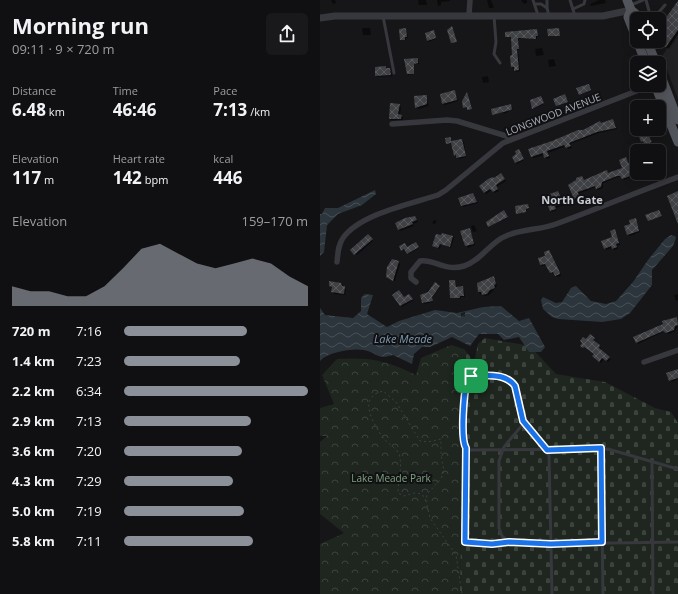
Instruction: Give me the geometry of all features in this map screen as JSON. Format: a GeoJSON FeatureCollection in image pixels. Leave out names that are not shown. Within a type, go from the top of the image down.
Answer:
{"type":"FeatureCollection","features":[{"type":"Feature","properties":{"kind":"main road"},"geometry":{"type":"LineString","coordinates":[[629,5],[628,17],[630,22]]}},
{"type":"Feature","properties":{"kind":"main road"},"geometry":{"type":"LineString","coordinates":[[666,89],[678,120]]}},
{"type":"Feature","properties":{"kind":"main road"},"geometry":{"type":"LineString","coordinates":[[657,92],[678,142]]}},
{"type":"Feature","properties":{"kind":"street"},"geometry":{"type":"LineString","coordinates":[[469,15],[470,0]]}},
{"type":"Feature","properties":{"kind":"street"},"geometry":{"type":"LineString","coordinates":[[320,18],[335,16],[549,16],[574,13],[603,16],[629,5]]}},
{"type":"Feature","properties":{"kind":"street","name":"LONGWOOD AVENUE"},"geometry":{"type":"LineString","coordinates":[[337,262],[340,244],[353,228],[384,213],[438,195],[452,186],[497,147],[513,138],[635,92]]}},
{"type":"Feature","properties":{"kind":"street"},"geometry":{"type":"LineString","coordinates":[[392,124],[447,120],[464,123],[513,138]]}},
{"type":"Feature","properties":{"kind":"street"},"geometry":{"type":"LineString","coordinates":[[416,282],[411,278],[411,272],[420,261],[428,260],[448,267],[464,266],[476,259],[493,243],[507,235],[556,224],[678,177]]}},
{"type":"Feature","properties":{"kind":"street"},"geometry":{"type":"LineString","coordinates":[[644,362],[678,350]]}},
{"type":"Feature","properties":{"kind":"lane"},"geometry":{"type":"LineString","coordinates":[[533,0],[539,16]]}},
{"type":"Feature","properties":{"kind":"lane"},"geometry":{"type":"LineString","coordinates":[[547,0],[549,16]]}},
{"type":"Feature","properties":{"kind":"lane"},"geometry":{"type":"LineString","coordinates":[[570,0],[574,13],[584,4],[585,0]]}},
{"type":"Feature","properties":{"kind":"lane"},"geometry":{"type":"LineString","coordinates":[[629,5],[645,0],[651,18],[653,19],[665,5]]}},
{"type":"Feature","properties":{"kind":"lane"},"geometry":{"type":"LineString","coordinates":[[535,4],[541,4],[547,8]]}},
{"type":"Feature","properties":{"kind":"lane"},"geometry":{"type":"LineString","coordinates":[[383,16],[394,73]]}},
{"type":"Feature","properties":{"kind":"lane"},"geometry":{"type":"LineString","coordinates":[[494,16],[496,42],[494,54],[500,63]]}},
{"type":"Feature","properties":{"kind":"lane"},"geometry":{"type":"LineString","coordinates":[[552,594],[551,544],[550,462],[547,450],[523,421],[515,386],[512,382],[504,377],[471,376],[467,381],[464,403],[463,442],[466,448],[465,542],[492,544],[509,542],[551,544],[678,542]]}},
{"type":"Feature","properties":{"kind":"lane"},"geometry":{"type":"LineString","coordinates":[[509,542],[502,536],[499,528],[499,461],[502,451],[523,421]]}},
{"type":"Feature","properties":{"kind":"lane"},"geometry":{"type":"LineString","coordinates":[[466,448],[471,450],[502,451],[601,448],[617,450],[678,469]]}},
{"type":"Feature","properties":{"kind":"lane"},"geometry":{"type":"LineString","coordinates":[[601,448],[603,594]]}},
{"type":"Feature","properties":{"kind":"lane"},"geometry":{"type":"LineString","coordinates":[[652,461],[653,594]]}},
{"type":"Feature","properties":{"kind":"path"},"geometry":{"type":"LineString","coordinates":[[426,501],[427,494],[441,479],[444,471],[441,455],[441,438],[428,442],[420,441],[396,402],[382,391],[374,395],[369,401],[370,413],[385,440],[398,452],[402,466],[398,482],[398,493],[404,496],[414,493],[422,494],[426,501],[430,518],[456,555],[462,594]]}},
{"type":"Feature","properties":{"kind":"shaded area"},"geometry":{"type":"Polygon","coordinates":[[[678,33],[678,99],[666,67],[666,56],[662,56],[678,33]]]}},
{"type":"Feature","properties":{"kind":"green space"},"geometry":{"type":"Polygon","coordinates":[[[485,338],[530,346],[556,374],[605,382],[655,408],[671,412],[678,423],[678,594],[460,594],[464,349],[472,359],[475,358],[478,344],[485,338]]]}},
{"type":"Feature","properties":{"kind":"green space","name":"Lake Meade Park"},"geometry":{"type":"Polygon","coordinates":[[[451,345],[464,349],[460,594],[320,594],[320,544],[344,533],[320,514],[320,442],[327,436],[320,436],[320,408],[334,404],[322,375],[337,359],[349,358],[369,359],[387,363],[416,375],[421,358],[451,345]]]}},
{"type":"Feature","properties":{"kind":"water"},"geometry":{"type":"Polygon","coordinates":[[[375,190],[376,194],[362,205],[338,214],[327,225],[324,252],[320,256],[320,214],[322,214],[325,208],[338,208],[375,190]]]}},
{"type":"Feature","properties":{"kind":"water"},"geometry":{"type":"Polygon","coordinates":[[[671,235],[675,236],[676,238],[673,246],[652,270],[652,285],[630,313],[621,319],[602,322],[558,319],[552,317],[543,309],[541,300],[543,297],[556,303],[562,302],[571,288],[576,286],[591,301],[606,304],[616,301],[633,282],[665,239],[671,235]]]}},
{"type":"Feature","properties":{"kind":"water","name":"Lake Meade"},"geometry":{"type":"Polygon","coordinates":[[[365,294],[373,295],[367,314],[387,327],[399,321],[435,310],[457,313],[483,307],[501,306],[519,321],[529,318],[545,347],[541,352],[529,352],[519,337],[504,340],[498,334],[479,334],[470,346],[452,337],[430,347],[422,347],[414,354],[412,364],[393,355],[384,357],[364,350],[347,350],[334,353],[320,361],[320,308],[325,315],[353,318],[361,311],[361,298],[365,294]]]}},
{"type":"Feature","properties":{"kind":"building"},"geometry":{"type":"Polygon","coordinates":[[[678,1],[678,30],[666,47],[666,17],[678,1]]]}},
{"type":"Feature","properties":{"kind":"building"},"geometry":{"type":"Polygon","coordinates":[[[452,26],[457,42],[451,43],[447,30],[452,26]]]}},
{"type":"Feature","properties":{"kind":"building"},"geometry":{"type":"Polygon","coordinates":[[[406,28],[407,37],[405,37],[405,40],[400,40],[399,29],[406,28]]]}},
{"type":"Feature","properties":{"kind":"building"},"geometry":{"type":"Polygon","coordinates":[[[559,28],[560,36],[548,36],[547,29],[559,28]]]}},
{"type":"Feature","properties":{"kind":"building"},"geometry":{"type":"Polygon","coordinates":[[[537,29],[538,36],[536,36],[536,39],[518,38],[519,49],[517,49],[519,70],[514,71],[514,67],[511,67],[510,56],[512,55],[511,37],[505,37],[505,32],[537,29]]]}},
{"type":"Feature","properties":{"kind":"building"},"geometry":{"type":"Polygon","coordinates":[[[434,30],[436,38],[427,41],[425,33],[434,30]]]}},
{"type":"Feature","properties":{"kind":"building"},"geometry":{"type":"Polygon","coordinates":[[[418,58],[418,63],[414,64],[414,74],[407,74],[404,59],[418,58]]]}},
{"type":"Feature","properties":{"kind":"building"},"geometry":{"type":"Polygon","coordinates":[[[386,66],[386,68],[390,68],[391,75],[375,76],[375,67],[386,66]]]}},
{"type":"Feature","properties":{"kind":"building"},"geometry":{"type":"Polygon","coordinates":[[[589,84],[591,90],[579,95],[576,88],[589,84]]]}},
{"type":"Feature","properties":{"kind":"building"},"geometry":{"type":"Polygon","coordinates":[[[455,90],[457,100],[442,104],[440,94],[455,90]]]}},
{"type":"Feature","properties":{"kind":"building"},"geometry":{"type":"Polygon","coordinates":[[[467,92],[472,109],[467,110],[467,107],[463,108],[462,101],[467,92]]]}},
{"type":"Feature","properties":{"kind":"building"},"geometry":{"type":"Polygon","coordinates":[[[565,94],[568,102],[556,106],[553,99],[565,94]]]}},
{"type":"Feature","properties":{"kind":"building"},"geometry":{"type":"Polygon","coordinates":[[[427,95],[427,104],[415,108],[414,96],[427,95]]]}},
{"type":"Feature","properties":{"kind":"building"},"geometry":{"type":"Polygon","coordinates":[[[541,96],[544,103],[532,109],[530,100],[541,96]]]}},
{"type":"Feature","properties":{"kind":"building"},"geometry":{"type":"Polygon","coordinates":[[[390,103],[400,104],[398,114],[402,115],[401,119],[389,119],[390,103]]]}},
{"type":"Feature","properties":{"kind":"building"},"geometry":{"type":"Polygon","coordinates":[[[511,104],[511,110],[492,115],[491,109],[511,104]]]}},
{"type":"Feature","properties":{"kind":"building"},"geometry":{"type":"Polygon","coordinates":[[[613,119],[616,128],[597,132],[569,143],[571,146],[566,148],[564,145],[547,151],[549,156],[544,158],[543,153],[531,157],[528,149],[578,130],[583,130],[600,121],[601,123],[613,119]]]}},
{"type":"Feature","properties":{"kind":"building"},"geometry":{"type":"Polygon","coordinates":[[[639,136],[649,136],[652,142],[644,144],[643,141],[641,142],[639,136]]]}},
{"type":"Feature","properties":{"kind":"building"},"geometry":{"type":"Polygon","coordinates":[[[451,137],[451,141],[462,139],[466,156],[456,158],[456,155],[454,156],[451,143],[446,144],[445,138],[451,137]]]}},
{"type":"Feature","properties":{"kind":"building"},"geometry":{"type":"Polygon","coordinates":[[[519,149],[524,159],[515,163],[512,157],[516,154],[515,151],[519,149]]]}},
{"type":"Feature","properties":{"kind":"building"},"geometry":{"type":"Polygon","coordinates":[[[626,157],[630,167],[630,176],[622,179],[620,176],[617,176],[602,182],[601,187],[596,189],[595,186],[578,192],[579,197],[574,199],[568,185],[576,180],[576,178],[582,176],[584,180],[607,170],[608,173],[622,168],[619,160],[626,157]]]}},
{"type":"Feature","properties":{"kind":"building"},"geometry":{"type":"Polygon","coordinates":[[[501,173],[505,179],[496,185],[498,189],[493,192],[490,189],[484,193],[479,186],[488,179],[494,178],[501,173]]]}},
{"type":"Feature","properties":{"kind":"building"},"geometry":{"type":"Polygon","coordinates":[[[558,191],[563,203],[555,206],[556,209],[550,211],[544,196],[558,191]]]}},
{"type":"Feature","properties":{"kind":"building"},"geometry":{"type":"Polygon","coordinates":[[[678,191],[678,224],[667,196],[678,191]]]}},
{"type":"Feature","properties":{"kind":"building"},"geometry":{"type":"Polygon","coordinates":[[[473,193],[477,202],[461,206],[458,198],[473,193]]]}},
{"type":"Feature","properties":{"kind":"building"},"geometry":{"type":"Polygon","coordinates":[[[528,204],[529,208],[526,209],[526,212],[516,214],[515,206],[528,204]]]}},
{"type":"Feature","properties":{"kind":"building"},"geometry":{"type":"Polygon","coordinates":[[[504,210],[508,217],[488,227],[486,222],[504,210]]]}},
{"type":"Feature","properties":{"kind":"building"},"geometry":{"type":"Polygon","coordinates":[[[659,210],[662,216],[648,221],[645,215],[659,210]]]}},
{"type":"Feature","properties":{"kind":"building"},"geometry":{"type":"Polygon","coordinates":[[[415,216],[417,220],[412,222],[413,224],[398,230],[395,223],[405,218],[415,216]]]}},
{"type":"Feature","properties":{"kind":"building"},"geometry":{"type":"Polygon","coordinates":[[[636,218],[639,231],[627,235],[624,226],[630,224],[629,220],[636,218]]]}},
{"type":"Feature","properties":{"kind":"building"},"geometry":{"type":"Polygon","coordinates":[[[470,228],[474,244],[465,246],[460,231],[470,228]]]}},
{"type":"Feature","properties":{"kind":"building"},"geometry":{"type":"Polygon","coordinates":[[[615,229],[619,243],[616,244],[617,247],[612,249],[611,246],[604,249],[601,241],[612,237],[610,231],[615,229]]]}},
{"type":"Feature","properties":{"kind":"building"},"geometry":{"type":"Polygon","coordinates":[[[442,233],[453,236],[450,247],[440,244],[438,248],[432,246],[436,234],[441,235],[442,233]]]}},
{"type":"Feature","properties":{"kind":"building"},"geometry":{"type":"Polygon","coordinates":[[[368,234],[373,239],[354,255],[350,250],[368,234]]]}},
{"type":"Feature","properties":{"kind":"building"},"geometry":{"type":"Polygon","coordinates":[[[416,242],[419,247],[407,254],[404,249],[401,251],[399,246],[405,243],[407,247],[416,242]]]}},
{"type":"Feature","properties":{"kind":"building"},"geometry":{"type":"Polygon","coordinates":[[[549,250],[560,274],[555,276],[553,272],[550,273],[545,264],[540,265],[538,258],[545,256],[544,252],[549,250]]]}},
{"type":"Feature","properties":{"kind":"building"},"geometry":{"type":"Polygon","coordinates":[[[392,259],[399,261],[393,281],[386,277],[387,267],[392,259]]]}},
{"type":"Feature","properties":{"kind":"building"},"geometry":{"type":"Polygon","coordinates":[[[494,276],[496,284],[494,285],[495,288],[490,290],[487,294],[482,295],[481,292],[478,292],[477,283],[494,276]]]}},
{"type":"Feature","properties":{"kind":"building"},"geometry":{"type":"Polygon","coordinates":[[[449,280],[455,280],[456,287],[463,286],[464,296],[460,296],[460,298],[450,298],[449,280]]]}},
{"type":"Feature","properties":{"kind":"building"},"geometry":{"type":"Polygon","coordinates":[[[329,281],[341,283],[342,286],[345,286],[344,294],[331,292],[332,287],[329,286],[329,281]]]}},
{"type":"Feature","properties":{"kind":"building"},"geometry":{"type":"Polygon","coordinates":[[[435,282],[440,286],[432,297],[433,301],[422,303],[420,295],[428,292],[435,282]]]}},
{"type":"Feature","properties":{"kind":"building"},"geometry":{"type":"Polygon","coordinates":[[[399,290],[404,297],[409,294],[413,299],[400,306],[392,295],[399,290]]]}},
{"type":"Feature","properties":{"kind":"building"},"geometry":{"type":"Polygon","coordinates":[[[677,317],[678,325],[675,326],[674,330],[666,333],[663,331],[636,343],[633,337],[663,324],[662,321],[677,317]]]}},
{"type":"Feature","properties":{"kind":"building"},"geometry":{"type":"Polygon","coordinates":[[[590,334],[595,338],[593,340],[600,345],[599,348],[610,357],[606,361],[602,358],[599,362],[592,356],[594,354],[580,346],[582,343],[580,341],[583,337],[586,339],[590,334]]]}},
{"type":"Feature","properties":{"kind":"building"},"geometry":{"type":"Polygon","coordinates":[[[678,369],[678,378],[669,381],[666,373],[678,369]]]}},
{"type":"Feature","properties":{"kind":"district","name":"North Gate"},"geometry":{"type":"Point","coordinates":[572,200]}},
{"type":"Feature","properties":{"kind":"route"},"geometry":{"type":"LineString","coordinates":[[471,376],[508,378],[515,386],[523,421],[547,450],[588,450],[601,448],[602,542],[551,544],[509,542],[492,544],[465,542],[466,448],[463,442],[464,403],[467,381],[471,376]]}}]}
